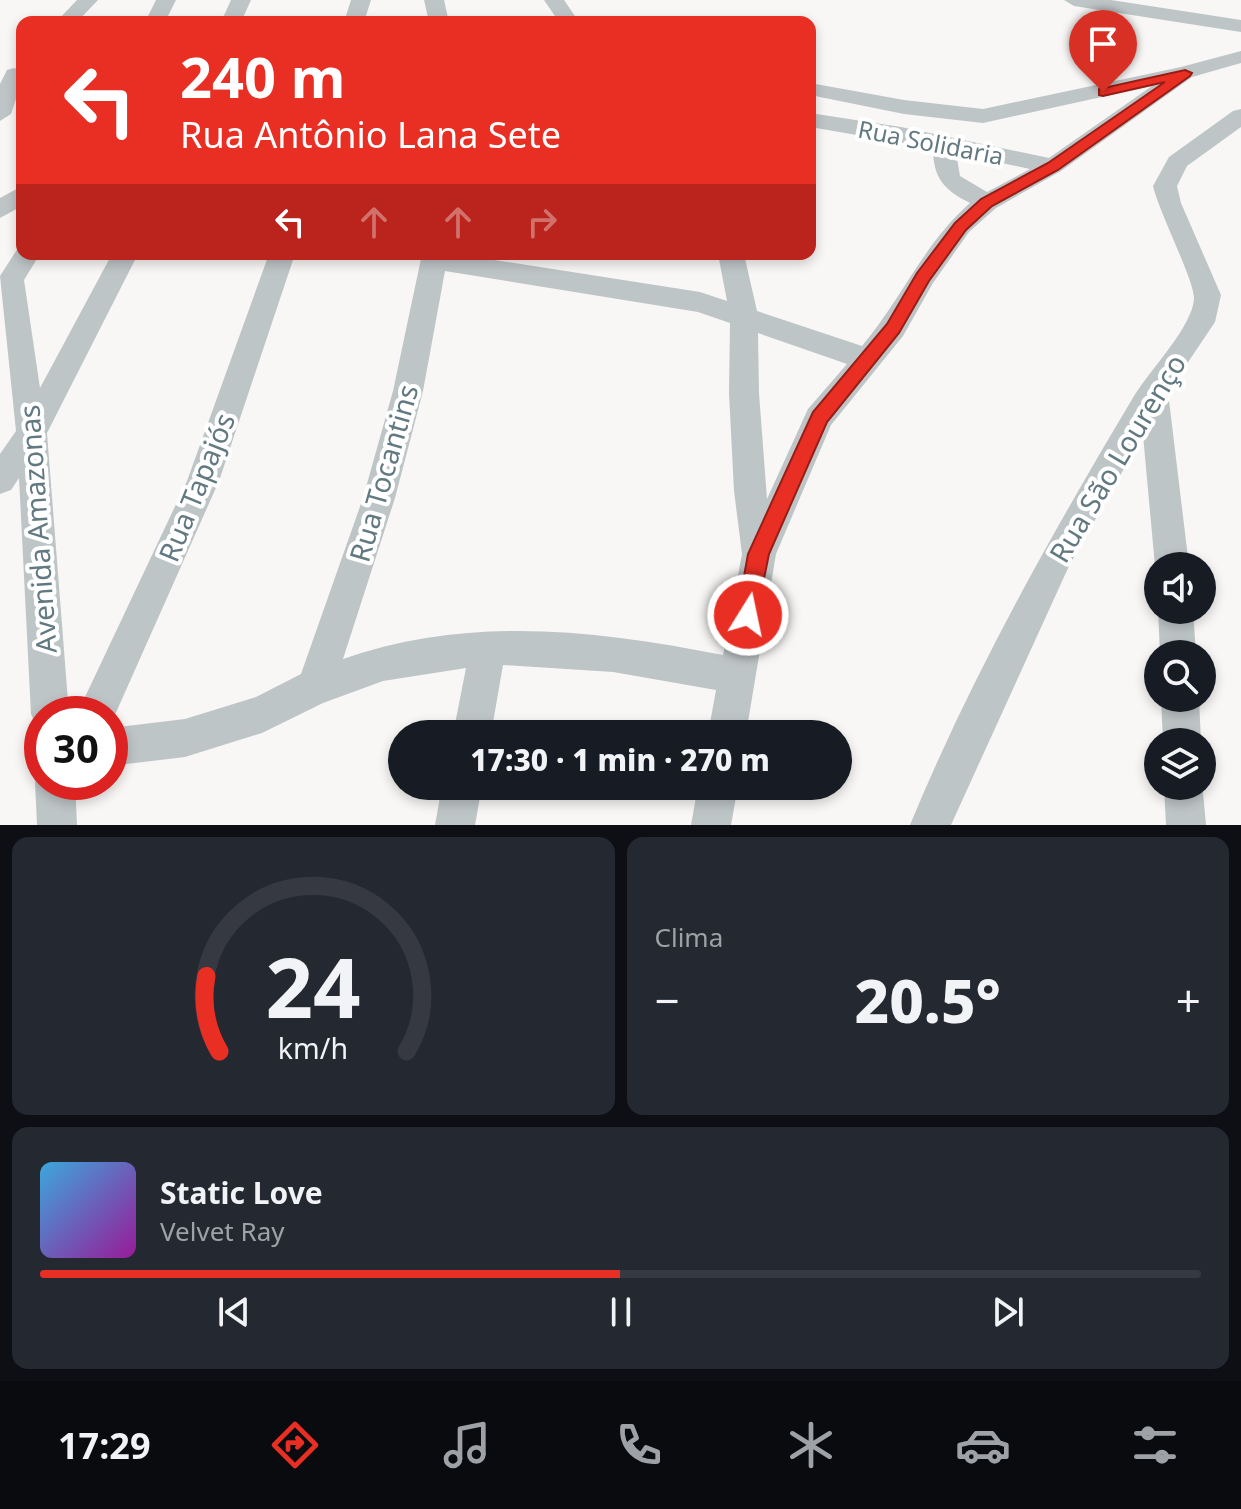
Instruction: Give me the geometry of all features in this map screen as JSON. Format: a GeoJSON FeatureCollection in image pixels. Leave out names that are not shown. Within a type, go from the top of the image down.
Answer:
{"type":"FeatureCollection","features":[{"type":"Feature","properties":{"kind":"street"},"geometry":{"type":"LineString","coordinates":[[72,16],[88,0]]}},
{"type":"Feature","properties":{"kind":"street"},"geometry":{"type":"LineString","coordinates":[[1074,0],[1241,26]]}},
{"type":"Feature","properties":{"kind":"street"},"geometry":{"type":"LineString","coordinates":[[816,90],[904,107],[983,116],[1185,73],[1241,57]]}},
{"type":"Feature","properties":{"kind":"street"},"geometry":{"type":"LineString","coordinates":[[729,720],[759,554],[819,418],[893,329],[923,277],[960,226],[987,202],[1053,166],[1185,73]]}},
{"type":"Feature","properties":{"kind":"street"},"geometry":{"type":"LineString","coordinates":[[0,114],[12,75]]}},
{"type":"Feature","properties":{"kind":"street","name":"Rua São Lourenço"},"geometry":{"type":"LineString","coordinates":[[930,825],[1057,555],[1153,390],[1205,315],[1208,295],[1169,203],[1165,186],[1169,174],[1189,151],[1241,116]]}},
{"type":"Feature","properties":{"kind":"street","name":"Rua Solidaria"},"geometry":{"type":"LineString","coordinates":[[816,121],[1053,166]]}},
{"type":"Feature","properties":{"kind":"street"},"geometry":{"type":"LineString","coordinates":[[944,143],[944,171],[948,177],[987,202]]}},
{"type":"Feature","properties":{"kind":"street"},"geometry":{"type":"LineString","coordinates":[[0,480],[32,433],[122,260]]}},
{"type":"Feature","properties":{"kind":"street","name":"Rua Tapajós"},"geometry":{"type":"LineString","coordinates":[[104,696],[203,481],[280,260]]}},
{"type":"Feature","properties":{"kind":"street","name":"Rua Tocantins"},"geometry":{"type":"LineString","coordinates":[[315,687],[379,498],[408,391],[434,260]]}},
{"type":"Feature","properties":{"kind":"street"},"geometry":{"type":"LineString","coordinates":[[453,260],[700,302],[867,359]]}},
{"type":"Feature","properties":{"kind":"street"},"geometry":{"type":"LineString","coordinates":[[732,260],[744,316],[749,478],[759,554]]}},
{"type":"Feature","properties":{"kind":"street","name":"Avenida Amazonas"},"geometry":{"type":"LineString","coordinates":[[13,275],[32,433],[49,696]]}},
{"type":"Feature","properties":{"kind":"street"},"geometry":{"type":"LineString","coordinates":[[1153,390],[1170,552]]}},
{"type":"Feature","properties":{"kind":"street"},"geometry":{"type":"LineString","coordinates":[[475,720],[488,647]]}},
{"type":"Feature","properties":{"kind":"street"},"geometry":{"type":"LineString","coordinates":[[128,745],[185,738],[262,714],[315,687],[383,663],[488,647],[556,647],[635,655],[737,676]]}},
{"type":"Feature","properties":{"kind":"street"},"geometry":{"type":"LineString","coordinates":[[56,800],[57,825]]}},
{"type":"Feature","properties":{"kind":"street"},"geometry":{"type":"LineString","coordinates":[[455,825],[459,800]]}},
{"type":"Feature","properties":{"kind":"street"},"geometry":{"type":"LineString","coordinates":[[711,825],[715,800]]}},
{"type":"Feature","properties":{"kind":"street"},"geometry":{"type":"LineString","coordinates":[[1185,800],[1186,825]]}},
{"type":"Feature","properties":{"kind":"route"},"geometry":{"type":"LineString","coordinates":[[748,615],[759,554],[819,418],[893,329],[923,277],[960,226],[987,202],[1053,166],[1185,73],[1103,92]]}}]}
